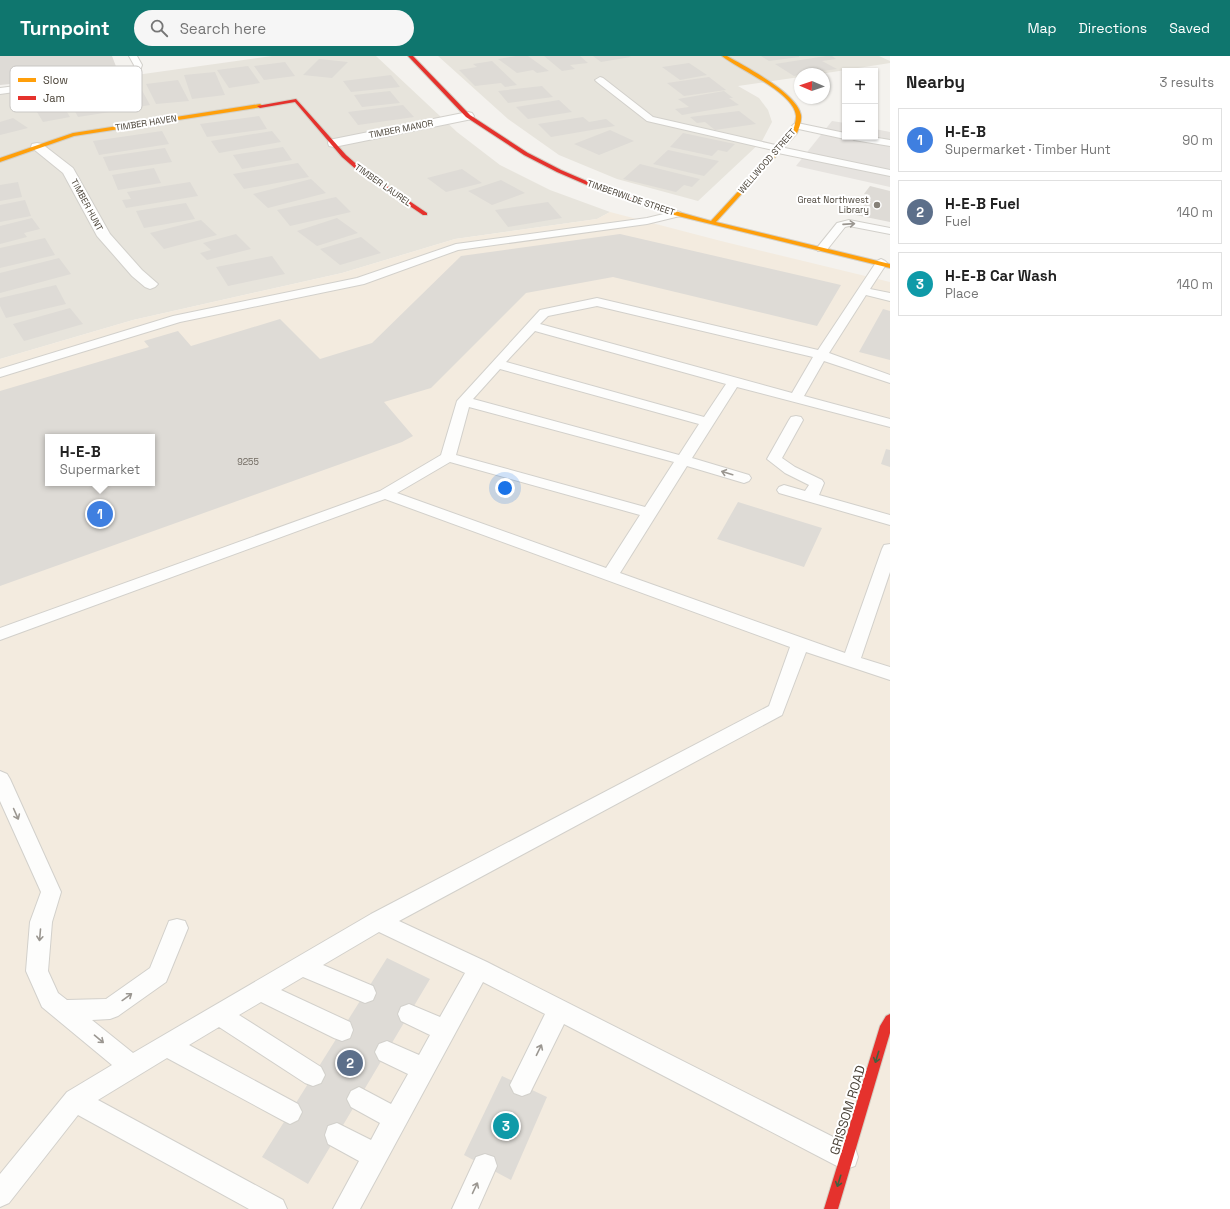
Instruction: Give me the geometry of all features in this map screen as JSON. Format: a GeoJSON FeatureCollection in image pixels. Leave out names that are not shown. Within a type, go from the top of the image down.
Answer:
{"type":"FeatureCollection","features":[{"type":"Feature","properties":{"kind":"street","name":"TIMBERWILDE STREET"},"geometry":{"type":"LineString","coordinates":[[411,56],[468,116],[526,154],[559,171],[603,190],[676,214],[886,264]]}},
{"type":"Feature","properties":{"kind":"street","name":"WELLWOOD STREET"},"geometry":{"type":"LineString","coordinates":[[713,222],[795,132],[799,121],[797,110],[789,99],[724,56]]}},
{"type":"Feature","properties":{"kind":"street","name":"TIMBER LAUREL"},"geometry":{"type":"LineString","coordinates":[[296,100],[344,156],[360,170],[425,214]]}},
{"type":"Feature","properties":{"kind":"street","name":"TIMBER HAVEN"},"geometry":{"type":"LineString","coordinates":[[0,160],[73,135],[296,100]]}},
{"type":"Feature","properties":{"kind":"street","name":"TIMBER MANOR"},"geometry":{"type":"LineString","coordinates":[[334,143],[468,116]]}},
{"type":"Feature","properties":{"kind":"street","name":"TIMBER HUNT"},"geometry":{"type":"LineString","coordinates":[[37,147],[68,170],[104,236],[137,273],[150,284]]}},
{"type":"Feature","properties":{"kind":"street","name":"GRISSOM ROAD"},"geometry":{"type":"LineString","coordinates":[[831,1209],[886,1026],[890,1020]]}},
{"type":"Feature","properties":{"kind":"lane"},"geometry":{"type":"LineString","coordinates":[[133,56],[138,66]]}},
{"type":"Feature","properties":{"kind":"lane"},"geometry":{"type":"LineString","coordinates":[[600,80],[650,119],[779,150],[890,173]]}},
{"type":"Feature","properties":{"kind":"lane"},"geometry":{"type":"LineString","coordinates":[[0,91],[10,90]]}},
{"type":"Feature","properties":{"kind":"lane"},"geometry":{"type":"LineString","coordinates":[[797,126],[842,135]]}},
{"type":"Feature","properties":{"kind":"lane"},"geometry":{"type":"LineString","coordinates":[[872,140],[890,143]]}},
{"type":"Feature","properties":{"kind":"lane"},"geometry":{"type":"LineString","coordinates":[[0,373],[177,319],[360,281],[456,247],[647,220],[676,214]]}},
{"type":"Feature","properties":{"kind":"lane"},"geometry":{"type":"LineString","coordinates":[[822,249],[841,225],[849,223],[890,231]]}},
{"type":"Feature","properties":{"kind":"lane"},"geometry":{"type":"LineString","coordinates":[[796,398],[821,355],[863,291],[886,264]]}},
{"type":"Feature","properties":{"kind":"lane"},"geometry":{"type":"LineString","coordinates":[[863,291],[890,297]]}},
{"type":"Feature","properties":{"kind":"lane"},"geometry":{"type":"LineString","coordinates":[[0,634],[384,494],[448,457],[464,400],[544,312],[597,302],[821,355],[890,379]]}},
{"type":"Feature","properties":{"kind":"lane"},"geometry":{"type":"LineString","coordinates":[[532,326],[734,382],[890,423]]}},
{"type":"Feature","properties":{"kind":"lane"},"geometry":{"type":"LineString","coordinates":[[498,364],[706,422]]}},
{"type":"Feature","properties":{"kind":"lane"},"geometry":{"type":"LineString","coordinates":[[610,576],[706,422],[734,382]]}},
{"type":"Feature","properties":{"kind":"lane"},"geometry":{"type":"LineString","coordinates":[[464,400],[709,467],[744,478]]}},
{"type":"Feature","properties":{"kind":"lane"},"geometry":{"type":"LineString","coordinates":[[796,420],[774,459],[790,470],[817,483],[810,497]]}},
{"type":"Feature","properties":{"kind":"lane"},"geometry":{"type":"LineString","coordinates":[[448,457],[649,513]]}},
{"type":"Feature","properties":{"kind":"lane"},"geometry":{"type":"LineString","coordinates":[[784,490],[890,520]]}},
{"type":"Feature","properties":{"kind":"lane"},"geometry":{"type":"LineString","coordinates":[[384,494],[800,644],[890,674]]}},
{"type":"Feature","properties":{"kind":"lane"},"geometry":{"type":"LineString","coordinates":[[851,661],[890,549]]}},
{"type":"Feature","properties":{"kind":"lane"},"geometry":{"type":"LineString","coordinates":[[0,1194],[75,1100],[378,921],[776,710],[800,644]]}},
{"type":"Feature","properties":{"kind":"lane"},"geometry":{"type":"LineString","coordinates":[[0,779],[50,892],[41,922],[37,971],[50,1000],[132,1067]]}},
{"type":"Feature","properties":{"kind":"lane"},"geometry":{"type":"LineString","coordinates":[[378,921],[479,969],[846,1157]]}},
{"type":"Feature","properties":{"kind":"lane"},"geometry":{"type":"LineString","coordinates":[[64,1011],[110,1010],[158,975],[177,928]]}},
{"type":"Feature","properties":{"kind":"lane"},"geometry":{"type":"LineString","coordinates":[[302,966],[365,993]]}},
{"type":"Feature","properties":{"kind":"lane"},"geometry":{"type":"LineString","coordinates":[[346,1209],[479,969]]}},
{"type":"Feature","properties":{"kind":"lane"},"geometry":{"type":"LineString","coordinates":[[260,991],[342,1030]]}},
{"type":"Feature","properties":{"kind":"lane"},"geometry":{"type":"LineString","coordinates":[[522,1085],[559,1010]]}},
{"type":"Feature","properties":{"kind":"lane"},"geometry":{"type":"LineString","coordinates":[[409,1014],[445,1030]]}},
{"type":"Feature","properties":{"kind":"lane"},"geometry":{"type":"LineString","coordinates":[[219,1015],[313,1075]]}},
{"type":"Feature","properties":{"kind":"lane"},"geometry":{"type":"LineString","coordinates":[[167,1046],[290,1112]]}},
{"type":"Feature","properties":{"kind":"lane"},"geometry":{"type":"LineString","coordinates":[[387,1052],[424,1070]]}},
{"type":"Feature","properties":{"kind":"lane"},"geometry":{"type":"LineString","coordinates":[[359,1099],[396,1119]]}},
{"type":"Feature","properties":{"kind":"lane"},"geometry":{"type":"LineString","coordinates":[[75,1100],[274,1209]]}},
{"type":"Feature","properties":{"kind":"lane"},"geometry":{"type":"LineString","coordinates":[[337,1135],[375,1156]]}},
{"type":"Feature","properties":{"kind":"lane"},"geometry":{"type":"LineString","coordinates":[[465,1209],[485,1166]]}},
{"type":"Feature","properties":{"kind":"shaded area"},"geometry":{"type":"Polygon","coordinates":[[[272,56],[376,56],[457,132],[500,165],[550,190],[610,212],[597,219],[455,239],[342,273],[133,320],[0,359],[0,94],[10,93],[10,112],[142,112],[142,74],[272,56]]]}},
{"type":"Feature","properties":{"kind":"shaded area"},"geometry":{"type":"Polygon","coordinates":[[[438,56],[879,56],[890,61],[890,63],[858,68],[842,68],[842,71],[830,72],[830,68],[794,68],[794,78],[738,86],[759,98],[768,110],[772,122],[762,141],[698,201],[617,179],[559,155],[508,119],[438,56]]]}},
{"type":"Feature","properties":{"kind":"shaded area"},"geometry":{"type":"Polygon","coordinates":[[[832,121],[842,123],[842,140],[878,140],[878,130],[890,132],[890,187],[796,166],[832,121]]]}},
{"type":"Feature","properties":{"kind":"shaded area"},"geometry":{"type":"Polygon","coordinates":[[[610,212],[721,241],[890,282],[890,1209],[0,1209],[0,359],[133,320],[342,273],[455,239],[597,219],[610,212]]]}},
{"type":"Feature","properties":{"kind":"building"},"geometry":{"type":"Polygon","coordinates":[[[0,56],[112,56],[116,66],[10,66],[10,84],[0,85],[0,56]]]}},
{"type":"Feature","properties":{"kind":"building"},"geometry":{"type":"Polygon","coordinates":[[[528,56],[549,71],[537,73],[533,70],[517,73],[498,59],[528,56]]]}},
{"type":"Feature","properties":{"kind":"building"},"geometry":{"type":"Polygon","coordinates":[[[544,56],[580,56],[588,63],[570,65],[575,69],[562,71],[544,56]]]}},
{"type":"Feature","properties":{"kind":"building"},"geometry":{"type":"Polygon","coordinates":[[[593,56],[629,56],[631,57],[601,62],[593,56]]]}},
{"type":"Feature","properties":{"kind":"building"},"geometry":{"type":"Polygon","coordinates":[[[761,56],[799,56],[799,57],[769,61],[761,56]]]}},
{"type":"Feature","properties":{"kind":"building"},"geometry":{"type":"Polygon","coordinates":[[[832,56],[836,59],[822,61],[837,69],[794,68],[794,76],[775,64],[832,56]]]}},
{"type":"Feature","properties":{"kind":"building"},"geometry":{"type":"Polygon","coordinates":[[[319,59],[348,62],[332,78],[303,75],[319,59]]]}},
{"type":"Feature","properties":{"kind":"building"},"geometry":{"type":"Polygon","coordinates":[[[492,61],[517,85],[505,87],[501,83],[475,86],[459,70],[477,67],[473,64],[492,61]]]}},
{"type":"Feature","properties":{"kind":"building"},"geometry":{"type":"Polygon","coordinates":[[[285,62],[295,76],[264,80],[254,66],[285,62]]]}},
{"type":"Feature","properties":{"kind":"building"},"geometry":{"type":"Polygon","coordinates":[[[689,63],[707,75],[680,80],[662,67],[689,63]]]}},
{"type":"Feature","properties":{"kind":"building"},"geometry":{"type":"Polygon","coordinates":[[[248,66],[260,83],[229,88],[217,70],[248,66]]]}},
{"type":"Feature","properties":{"kind":"building"},"geometry":{"type":"Polygon","coordinates":[[[215,72],[225,95],[192,99],[184,75],[215,72]]]}},
{"type":"Feature","properties":{"kind":"building"},"geometry":{"type":"Polygon","coordinates":[[[391,75],[400,87],[351,92],[343,81],[391,75]]]}},
{"type":"Feature","properties":{"kind":"building"},"geometry":{"type":"Polygon","coordinates":[[[709,77],[726,90],[684,96],[667,83],[709,77]]]}},
{"type":"Feature","properties":{"kind":"building"},"geometry":{"type":"Polygon","coordinates":[[[178,80],[189,101],[156,104],[146,84],[178,80]]]}},
{"type":"Feature","properties":{"kind":"building"},"geometry":{"type":"Polygon","coordinates":[[[542,86],[553,97],[508,103],[498,91],[542,86]]]}},
{"type":"Feature","properties":{"kind":"building"},"geometry":{"type":"Polygon","coordinates":[[[142,90],[150,105],[142,106],[142,90]]]}},
{"type":"Feature","properties":{"kind":"building"},"geometry":{"type":"Polygon","coordinates":[[[390,91],[400,103],[362,107],[354,95],[390,91]]]}},
{"type":"Feature","properties":{"kind":"building"},"geometry":{"type":"Polygon","coordinates":[[[724,91],[733,98],[729,98],[739,105],[682,115],[675,109],[689,107],[678,99],[724,91]]]}},
{"type":"Feature","properties":{"kind":"building"},"geometry":{"type":"Polygon","coordinates":[[[559,100],[572,112],[528,119],[516,107],[559,100]]]}},
{"type":"Feature","properties":{"kind":"building"},"geometry":{"type":"Polygon","coordinates":[[[403,105],[414,117],[358,125],[348,112],[403,105]]]}},
{"type":"Feature","properties":{"kind":"building"},"geometry":{"type":"Polygon","coordinates":[[[739,111],[756,124],[715,130],[705,122],[697,123],[690,117],[739,111]]]}},
{"type":"Feature","properties":{"kind":"building"},"geometry":{"type":"Polygon","coordinates":[[[37,112],[67,112],[70,117],[43,122],[37,112]]]}},
{"type":"Feature","properties":{"kind":"building"},"geometry":{"type":"Polygon","coordinates":[[[75,112],[110,112],[78,117],[75,112]]]}},
{"type":"Feature","properties":{"kind":"building"},"geometry":{"type":"Polygon","coordinates":[[[259,116],[267,129],[207,137],[200,124],[259,116]]]}},
{"type":"Feature","properties":{"kind":"building"},"geometry":{"type":"Polygon","coordinates":[[[583,117],[589,122],[606,119],[615,126],[551,137],[538,124],[583,117]]]}},
{"type":"Feature","properties":{"kind":"building"},"geometry":{"type":"Polygon","coordinates":[[[13,118],[28,128],[0,135],[0,122],[13,118]]]}},
{"type":"Feature","properties":{"kind":"building"},"geometry":{"type":"Polygon","coordinates":[[[610,130],[634,141],[599,155],[574,144],[610,130]]]}},
{"type":"Feature","properties":{"kind":"building"},"geometry":{"type":"Polygon","coordinates":[[[162,131],[169,144],[99,155],[93,141],[162,131]]]}},
{"type":"Feature","properties":{"kind":"building"},"geometry":{"type":"Polygon","coordinates":[[[272,131],[281,142],[219,153],[211,141],[272,131]]]}},
{"type":"Feature","properties":{"kind":"building"},"geometry":{"type":"Polygon","coordinates":[[[683,133],[735,144],[727,152],[718,150],[712,156],[670,147],[683,133]]]}},
{"type":"Feature","properties":{"kind":"building"},"geometry":{"type":"Polygon","coordinates":[[[283,147],[292,160],[242,169],[233,155],[283,147]]]}},
{"type":"Feature","properties":{"kind":"building"},"geometry":{"type":"Polygon","coordinates":[[[165,148],[172,162],[109,171],[103,157],[165,148]]]}},
{"type":"Feature","properties":{"kind":"building"},"geometry":{"type":"Polygon","coordinates":[[[668,150],[719,161],[704,176],[653,164],[668,150]]]}},
{"type":"Feature","properties":{"kind":"building"},"geometry":{"type":"Polygon","coordinates":[[[298,163],[309,177],[244,189],[233,174],[298,163]]]}},
{"type":"Feature","properties":{"kind":"building"},"geometry":{"type":"Polygon","coordinates":[[[640,164],[700,179],[692,187],[684,185],[676,192],[623,179],[640,164]]]}},
{"type":"Feature","properties":{"kind":"building"},"geometry":{"type":"Polygon","coordinates":[[[154,168],[161,183],[118,190],[112,175],[154,168]]]}},
{"type":"Feature","properties":{"kind":"building"},"geometry":{"type":"Polygon","coordinates":[[[462,169],[482,183],[446,192],[427,178],[462,169]]]}},
{"type":"Feature","properties":{"kind":"building"},"geometry":{"type":"Polygon","coordinates":[[[311,179],[326,193],[268,208],[253,194],[311,179]]]}},
{"type":"Feature","properties":{"kind":"building"},"geometry":{"type":"Polygon","coordinates":[[[501,180],[525,193],[492,205],[468,191],[501,180]]]}},
{"type":"Feature","properties":{"kind":"building"},"geometry":{"type":"Polygon","coordinates":[[[18,182],[22,197],[0,201],[0,185],[18,182]]]}},
{"type":"Feature","properties":{"kind":"building"},"geometry":{"type":"Polygon","coordinates":[[[190,182],[198,196],[126,208],[122,200],[131,199],[127,192],[190,182]]]}},
{"type":"Feature","properties":{"kind":"building","name":"Great Northwest Library"},"geometry":{"type":"Polygon","coordinates":[[[870,186],[890,191],[890,222],[851,214],[857,206],[863,207],[871,200],[868,199],[870,195],[864,194],[870,186]]]}},
{"type":"Feature","properties":{"kind":"building"},"geometry":{"type":"Polygon","coordinates":[[[336,197],[351,212],[290,226],[277,210],[336,197]]]}},
{"type":"Feature","properties":{"kind":"building"},"geometry":{"type":"Polygon","coordinates":[[[25,200],[31,216],[0,222],[0,205],[25,200]]]}},
{"type":"Feature","properties":{"kind":"building"},"geometry":{"type":"Polygon","coordinates":[[[548,202],[562,218],[508,227],[495,210],[548,202]]]}},
{"type":"Feature","properties":{"kind":"building"},"geometry":{"type":"Polygon","coordinates":[[[186,203],[195,219],[144,228],[136,211],[186,203]]]}},
{"type":"Feature","properties":{"kind":"building"},"geometry":{"type":"Polygon","coordinates":[[[32,218],[40,229],[24,233],[27,237],[0,244],[0,226],[32,218]]]}},
{"type":"Feature","properties":{"kind":"building"},"geometry":{"type":"Polygon","coordinates":[[[337,218],[358,233],[317,246],[297,231],[337,218]]]}},
{"type":"Feature","properties":{"kind":"building"},"geometry":{"type":"Polygon","coordinates":[[[201,220],[217,235],[164,249],[150,233],[201,220]]]}},
{"type":"Feature","properties":{"kind":"building"},"geometry":{"type":"Polygon","coordinates":[[[236,234],[251,249],[207,260],[200,253],[211,250],[203,243],[236,234]]]}},
{"type":"Feature","properties":{"kind":"building"},"geometry":{"type":"Polygon","coordinates":[[[620,234],[841,285],[817,326],[613,277],[526,293],[431,388],[384,402],[413,436],[402,442],[0,586],[0,391],[149,347],[144,341],[178,331],[191,346],[280,319],[320,359],[372,343],[461,256],[620,234]]]}},
{"type":"Feature","properties":{"kind":"building"},"geometry":{"type":"Polygon","coordinates":[[[361,237],[381,253],[340,265],[320,249],[361,237]]]}},
{"type":"Feature","properties":{"kind":"building"},"geometry":{"type":"Polygon","coordinates":[[[45,238],[55,255],[0,268],[0,248],[45,238]]]}},
{"type":"Feature","properties":{"kind":"building"},"geometry":{"type":"Polygon","coordinates":[[[272,256],[285,274],[228,286],[216,267],[272,256]]]}},
{"type":"Feature","properties":{"kind":"building"},"geometry":{"type":"Polygon","coordinates":[[[59,258],[71,274],[0,293],[0,273],[59,258]]]}},
{"type":"Feature","properties":{"kind":"building"},"geometry":{"type":"Polygon","coordinates":[[[56,285],[66,304],[6,318],[0,306],[0,298],[56,285]]]}},
{"type":"Feature","properties":{"kind":"building"},"geometry":{"type":"Polygon","coordinates":[[[70,308],[83,324],[24,341],[13,324],[70,308]]]}},
{"type":"Feature","properties":{"kind":"building"},"geometry":{"type":"Polygon","coordinates":[[[883,309],[890,311],[890,360],[859,352],[883,309]]]}},
{"type":"Feature","properties":{"kind":"building"},"geometry":{"type":"Polygon","coordinates":[[[886,449],[890,450],[890,467],[881,464],[886,449]]]}},
{"type":"Feature","properties":{"kind":"building"},"geometry":{"type":"Polygon","coordinates":[[[738,502],[822,528],[804,567],[717,539],[738,502]]]}},
{"type":"Feature","properties":{"kind":"building"},"geometry":{"type":"Polygon","coordinates":[[[387,958],[430,979],[308,1184],[262,1157],[387,958]]]}},
{"type":"Feature","properties":{"kind":"building"},"geometry":{"type":"Polygon","coordinates":[[[502,1076],[547,1097],[511,1180],[464,1155],[502,1076]]]}},
{"type":"Feature","properties":{"kind":"traffic: slow"},"geometry":{"type":"LineString","coordinates":[[713,222],[795,132],[798,118],[798,114],[794,106],[777,89],[724,56]]}},
{"type":"Feature","properties":{"kind":"traffic: slow"},"geometry":{"type":"LineString","coordinates":[[0,160],[73,135],[260,106]]}},
{"type":"Feature","properties":{"kind":"traffic: slow"},"geometry":{"type":"LineString","coordinates":[[657,208],[676,214],[890,266]]}},
{"type":"Feature","properties":{"kind":"traffic: jam"},"geometry":{"type":"LineString","coordinates":[[410,56],[468,116],[526,154],[559,171],[603,190],[657,208]]}},
{"type":"Feature","properties":{"kind":"traffic: jam"},"geometry":{"type":"LineString","coordinates":[[260,106],[296,100],[344,156],[360,170],[425,214]]}},
{"type":"Feature","properties":{"kind":"traffic: jam"},"geometry":{"type":"LineString","coordinates":[[831,1209],[886,1026],[890,1020]]}},
{"type":"Feature","properties":{"kind":"place","name":"Great Northwest Library"},"geometry":{"type":"Point","coordinates":[877,205]}},
{"type":"Feature","properties":{"kind":"place","name":"H-E-B"},"geometry":{"type":"Point","coordinates":[100,514]}},
{"type":"Feature","properties":{"kind":"place","name":"H-E-B Fuel"},"geometry":{"type":"Point","coordinates":[350,1063]}},
{"type":"Feature","properties":{"kind":"place","name":"H-E-B Car Wash"},"geometry":{"type":"Point","coordinates":[506,1126]}}]}
